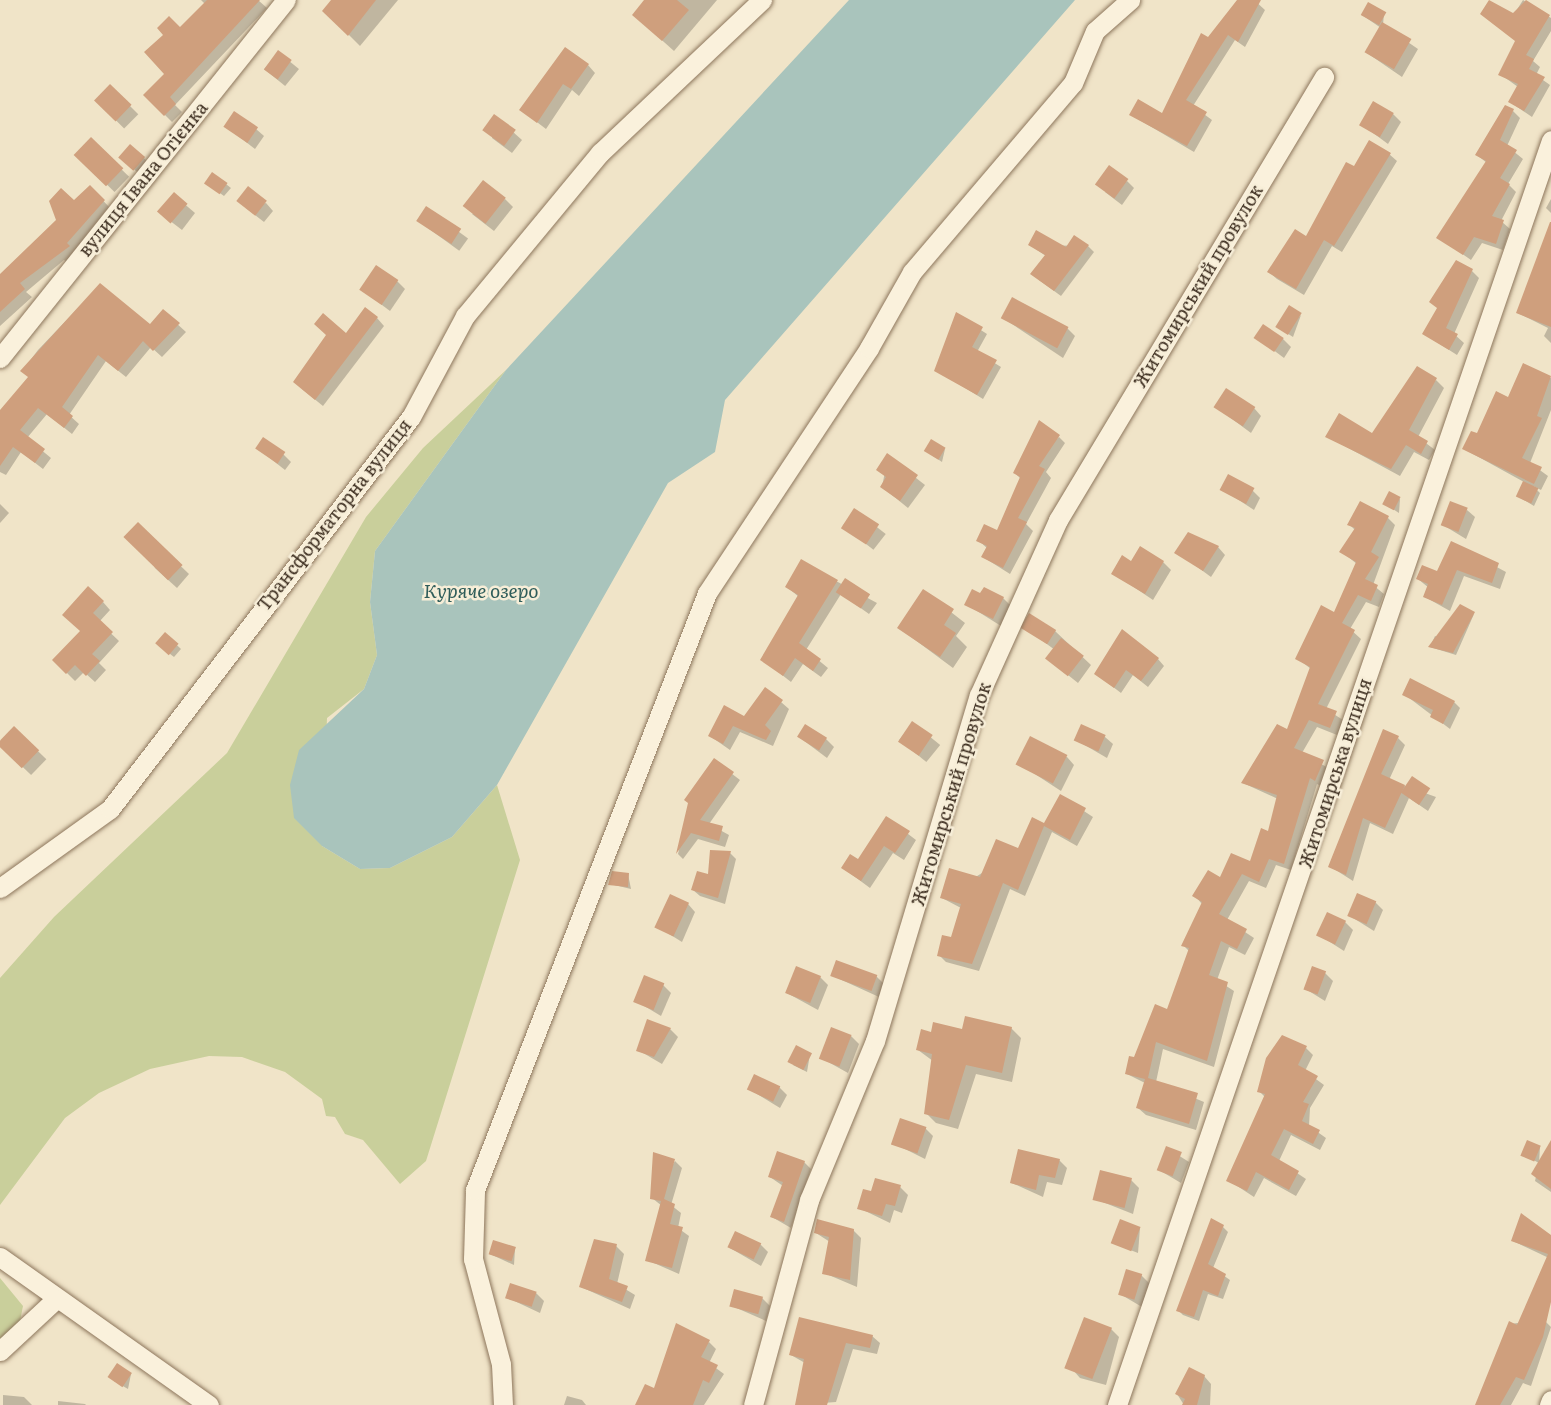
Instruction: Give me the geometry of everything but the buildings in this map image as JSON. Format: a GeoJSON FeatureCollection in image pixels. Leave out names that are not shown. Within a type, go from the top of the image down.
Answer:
{"type":"FeatureCollection","features":[{"type":"Feature","properties":{"kind":"street","name":"вулиця Івана Огієнка"},"geometry":{"type":"LineString","coordinates":[[0,358],[286,0]]}},
{"type":"Feature","properties":{"kind":"street","name":"Трансформаторна вулиця"},"geometry":{"type":"LineString","coordinates":[[0,888],[110,809],[411,417],[465,316],[600,153],[762,0]]}},
{"type":"Feature","properties":{"kind":"street"},"geometry":{"type":"LineString","coordinates":[[503,1405],[501,1363],[473,1259],[475,1190],[707,593],[869,348],[912,272],[1035,131],[1073,83],[1096,31],[1130,0]]}},
{"type":"Feature","properties":{"kind":"street","name":"Житомирський провулок"},"geometry":{"type":"LineString","coordinates":[[753,1405],[809,1200],[875,1041],[979,695],[1058,520],[1324,77]]}},
{"type":"Feature","properties":{"kind":"street","name":"Житомирська вулиця"},"geometry":{"type":"LineString","coordinates":[[1117,1405],[1551,140]]}},
{"type":"Feature","properties":{"kind":"street"},"geometry":{"type":"LineString","coordinates":[[0,1257],[209,1405]]}},
{"type":"Feature","properties":{"kind":"street"},"geometry":{"type":"LineString","coordinates":[[0,1352],[56,1299]]}},
{"type":"Feature","properties":{"kind":"green space"},"geometry":{"type":"Polygon","coordinates":[[[506,370],[375,551],[370,602],[377,655],[364,689],[327,718],[322,846],[360,869],[390,868],[452,837],[497,785],[520,860],[426,1161],[400,1184],[363,1140],[345,1134],[335,1117],[326,1116],[322,1099],[285,1072],[242,1057],[209,1056],[150,1069],[99,1093],[65,1118],[0,1205],[0,978],[54,917],[227,753],[366,517],[423,448],[506,370]]]}},
{"type":"Feature","properties":{"kind":"green space"},"geometry":{"type":"Polygon","coordinates":[[[0,1278],[23,1306],[19,1326],[0,1345],[0,1278]]]}},
{"type":"Feature","properties":{"kind":"water","name":"Куряче озеро"},"geometry":{"type":"Polygon","coordinates":[[[849,0],[1075,0],[725,400],[715,452],[668,483],[497,785],[452,837],[390,868],[360,869],[322,846],[294,818],[290,785],[299,750],[364,689],[377,655],[370,602],[375,551],[506,370],[849,0]]]}}]}
